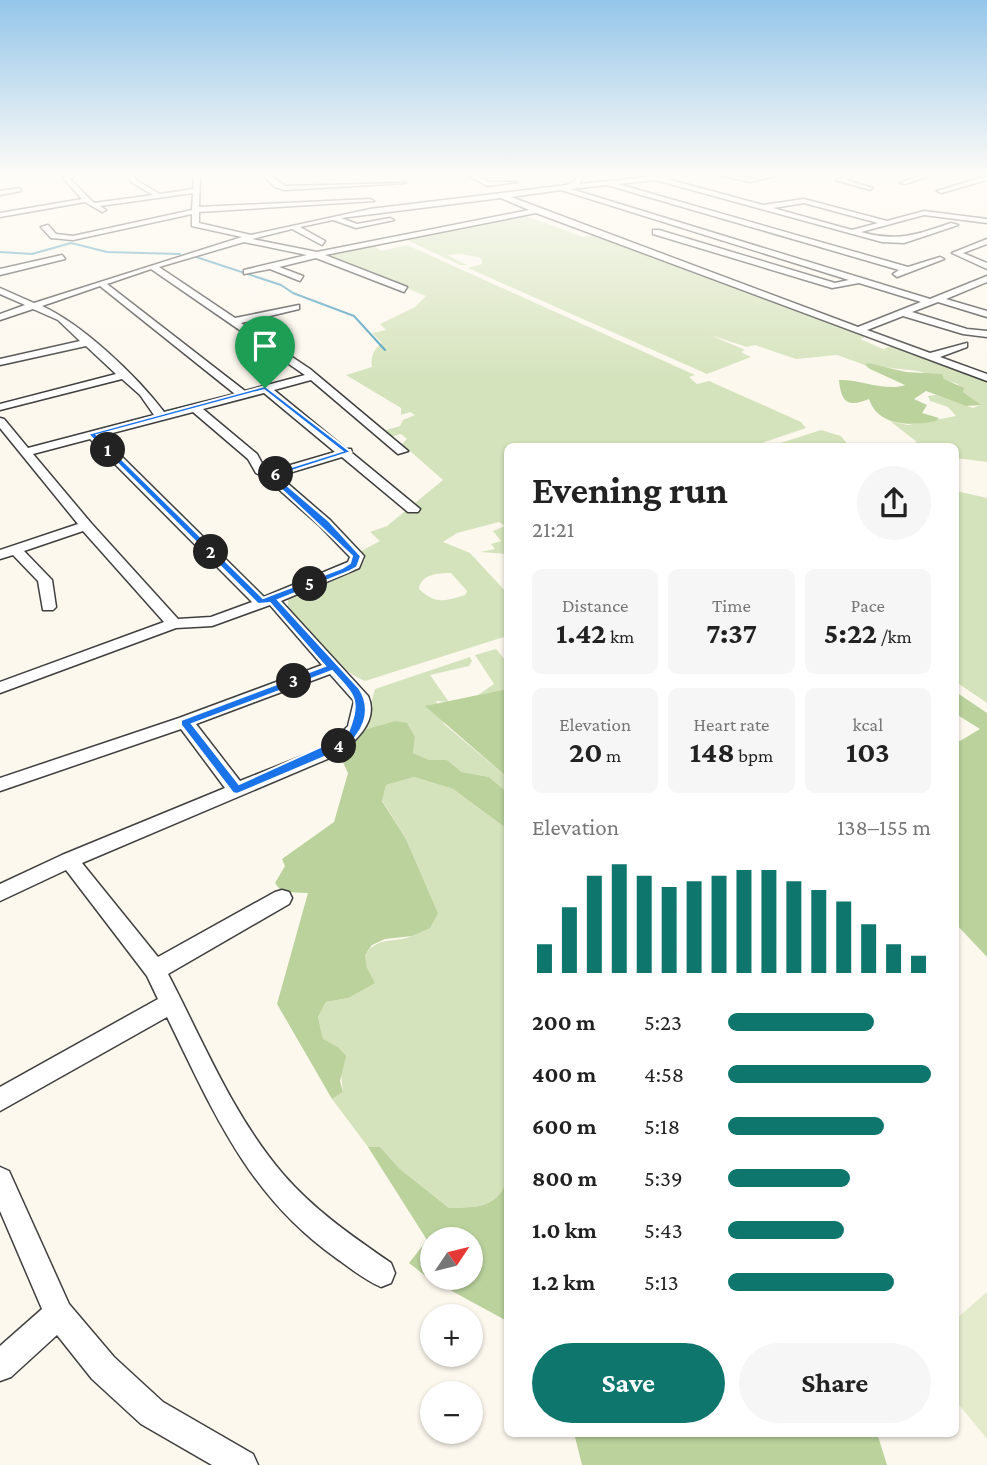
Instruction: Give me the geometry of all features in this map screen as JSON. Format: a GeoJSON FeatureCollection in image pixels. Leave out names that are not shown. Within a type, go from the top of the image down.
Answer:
{"type":"FeatureCollection","features":[{"type":"Feature","properties":{"kind":"street"},"geometry":{"type":"LineString","coordinates":[[0,317],[231,242]]}},
{"type":"Feature","properties":{"kind":"street"},"geometry":{"type":"LineString","coordinates":[[264,242],[316,255],[404,289]]}},
{"type":"Feature","properties":{"kind":"street"},"geometry":{"type":"LineString","coordinates":[[247,272],[379,242]]}},
{"type":"Feature","properties":{"kind":"street"},"geometry":{"type":"LineString","coordinates":[[619,242],[987,378]]}},
{"type":"Feature","properties":{"kind":"street"},"geometry":{"type":"LineString","coordinates":[[677,242],[835,286],[858,280]]}},
{"type":"Feature","properties":{"kind":"street"},"geometry":{"type":"LineString","coordinates":[[737,242],[870,284],[987,314]]}},
{"type":"Feature","properties":{"kind":"street"},"geometry":{"type":"LineString","coordinates":[[769,252],[804,242]]}},
{"type":"Feature","properties":{"kind":"street"},"geometry":{"type":"LineString","coordinates":[[814,242],[907,270]]}},
{"type":"Feature","properties":{"kind":"street"},"geometry":{"type":"LineString","coordinates":[[983,242],[956,253],[987,266]]}},
{"type":"Feature","properties":{"kind":"street"},"geometry":{"type":"LineString","coordinates":[[0,272],[62,257]]}},
{"type":"Feature","properties":{"kind":"street"},"geometry":{"type":"LineString","coordinates":[[870,284],[940,259]]}},
{"type":"Feature","properties":{"kind":"street"},"geometry":{"type":"LineString","coordinates":[[152,266],[236,321],[311,377],[402,451]]}},
{"type":"Feature","properties":{"kind":"street"},"geometry":{"type":"LineString","coordinates":[[270,266],[300,278]]}},
{"type":"Feature","properties":{"kind":"street"},"geometry":{"type":"LineString","coordinates":[[859,330],[987,279]]}},
{"type":"Feature","properties":{"kind":"street"},"geometry":{"type":"LineString","coordinates":[[101,283],[243,394]]}},
{"type":"Feature","properties":{"kind":"street"},"geometry":{"type":"LineString","coordinates":[[971,285],[987,290]]}},
{"type":"Feature","properties":{"kind":"street"},"geometry":{"type":"LineString","coordinates":[[0,291],[61,318],[144,393],[161,416]]}},
{"type":"Feature","properties":{"kind":"street"},"geometry":{"type":"LineString","coordinates":[[236,321],[296,307]]}},
{"type":"Feature","properties":{"kind":"street"},"geometry":{"type":"LineString","coordinates":[[904,313],[966,332],[987,334]]}},
{"type":"Feature","properties":{"kind":"street"},"geometry":{"type":"LineString","coordinates":[[0,362],[88,342]]}},
{"type":"Feature","properties":{"kind":"street"},"geometry":{"type":"LineString","coordinates":[[930,357],[963,345]]}},
{"type":"Feature","properties":{"kind":"street"},"geometry":{"type":"LineString","coordinates":[[0,407],[124,375]]}},
{"type":"Feature","properties":{"kind":"street"},"geometry":{"type":"LineString","coordinates":[[26,452],[311,377]]}},
{"type":"Feature","properties":{"kind":"street"},"geometry":{"type":"LineString","coordinates":[[265,388],[347,452],[413,509]]}},
{"type":"Feature","properties":{"kind":"street"},"geometry":{"type":"LineString","coordinates":[[0,688],[174,624],[212,621],[354,565],[357,556],[326,523],[270,475],[261,472],[255,466],[253,457],[194,407]]}},
{"type":"Feature","properties":{"kind":"street"},"geometry":{"type":"LineString","coordinates":[[0,421],[86,526],[174,624]]}},
{"type":"Feature","properties":{"kind":"street"},"geometry":{"type":"LineString","coordinates":[[0,893],[69,860],[326,753],[352,737],[362,713],[362,700],[332,667],[92,434]]}},
{"type":"Feature","properties":{"kind":"street"},"geometry":{"type":"LineString","coordinates":[[270,475],[347,452]]}},
{"type":"Feature","properties":{"kind":"street"},"geometry":{"type":"LineString","coordinates":[[0,555],[86,526]]}},
{"type":"Feature","properties":{"kind":"street"},"geometry":{"type":"LineString","coordinates":[[15,550],[45,580],[48,607]]}},
{"type":"Feature","properties":{"kind":"street"},"geometry":{"type":"LineString","coordinates":[[0,785],[185,722],[332,667]]}},
{"type":"Feature","properties":{"kind":"street"},"geometry":{"type":"LineString","coordinates":[[185,722],[237,790]]}},
{"type":"Feature","properties":{"kind":"street"},"geometry":{"type":"LineString","coordinates":[[69,860],[155,970],[234,1128],[274,1183],[325,1234],[381,1273]]}},
{"type":"Feature","properties":{"kind":"street"},"geometry":{"type":"LineString","coordinates":[[155,970],[282,898]]}},
{"type":"Feature","properties":{"kind":"street"},"geometry":{"type":"LineString","coordinates":[[0,1100],[172,1003]]}},
{"type":"Feature","properties":{"kind":"street"},"geometry":{"type":"LineString","coordinates":[[0,1180],[59,1314],[103,1368],[152,1413],[242,1465]]}},
{"type":"Feature","properties":{"kind":"street"},"geometry":{"type":"LineString","coordinates":[[0,1366],[59,1314]]}},
{"type":"Feature","properties":{"kind":"green space"},"geometry":{"type":"Polygon","coordinates":[[[412,242],[614,242],[869,336],[860,339],[883,349],[894,345],[987,379],[987,462],[959,458],[959,443],[914,443],[917,442],[890,421],[908,425],[956,416],[948,407],[930,401],[928,396],[936,395],[973,408],[980,405],[963,392],[958,384],[918,371],[865,365],[837,355],[796,359],[755,345],[747,347],[710,335],[745,350],[741,352],[751,357],[707,374],[468,268],[482,264],[481,258],[463,254],[447,255],[467,265],[460,265],[412,242]]]}},
{"type":"Feature","properties":{"kind":"green space"},"geometry":{"type":"Polygon","coordinates":[[[370,244],[382,251],[407,245],[695,375],[689,377],[697,384],[709,381],[801,422],[806,428],[762,443],[504,443],[504,525],[499,522],[457,533],[443,542],[470,553],[504,590],[504,637],[365,681],[353,675],[323,649],[288,608],[288,600],[293,594],[360,564],[365,560],[361,551],[380,541],[370,532],[387,526],[443,480],[402,444],[407,439],[401,434],[390,437],[383,431],[400,426],[403,420],[415,415],[410,412],[401,415],[401,408],[346,375],[372,367],[373,354],[382,343],[372,333],[386,330],[380,324],[415,307],[426,296],[321,254],[370,244]],[[451,573],[427,577],[419,589],[436,600],[465,595],[467,591],[451,573]]]}},
{"type":"Feature","properties":{"kind":"green space"},"geometry":{"type":"Polygon","coordinates":[[[868,363],[906,372],[942,374],[944,379],[964,388],[963,392],[981,405],[966,406],[926,391],[914,399],[927,405],[922,413],[939,418],[936,421],[907,424],[888,420],[873,408],[869,399],[850,403],[841,394],[839,380],[890,387],[905,385],[870,369],[865,365],[868,363]]]}},
{"type":"Feature","properties":{"kind":"green space"},"geometry":{"type":"Polygon","coordinates":[[[821,430],[841,436],[847,443],[780,443],[821,430]]]}},
{"type":"Feature","properties":{"kind":"green space"},"geometry":{"type":"Polygon","coordinates":[[[959,492],[987,498],[987,703],[959,684],[959,492]]]}},
{"type":"Feature","properties":{"kind":"green space"},"geometry":{"type":"Polygon","coordinates":[[[504,526],[504,554],[480,552],[495,549],[491,544],[501,541],[493,531],[504,526]]]}},
{"type":"Feature","properties":{"kind":"green space"},"geometry":{"type":"Polygon","coordinates":[[[496,649],[504,658],[504,690],[478,695],[494,684],[475,655],[496,649]]]}},
{"type":"Feature","properties":{"kind":"green space"},"geometry":{"type":"Polygon","coordinates":[[[470,657],[472,661],[469,666],[430,675],[449,702],[436,701],[444,724],[504,774],[504,790],[489,777],[462,772],[447,760],[429,760],[413,753],[415,737],[364,730],[375,689],[470,657]]]}},
{"type":"Feature","properties":{"kind":"green space"},"geometry":{"type":"Polygon","coordinates":[[[504,690],[504,774],[425,706],[504,690]]]}},
{"type":"Feature","properties":{"kind":"green space"},"geometry":{"type":"Polygon","coordinates":[[[959,694],[987,713],[987,957],[959,927],[959,740],[980,729],[959,716],[959,694]]]}},
{"type":"Feature","properties":{"kind":"green space"},"geometry":{"type":"Polygon","coordinates":[[[395,721],[407,723],[415,737],[413,753],[429,760],[447,760],[462,772],[489,777],[504,790],[504,827],[453,789],[414,777],[386,785],[382,801],[406,839],[438,913],[430,928],[412,936],[385,939],[372,945],[365,955],[367,968],[375,983],[348,998],[326,1002],[318,1017],[323,1039],[338,1047],[346,1056],[340,1081],[343,1092],[332,1099],[277,1004],[308,893],[282,892],[275,883],[285,866],[282,859],[334,822],[348,773],[339,754],[357,740],[364,730],[395,721]]]}},
{"type":"Feature","properties":{"kind":"green space"},"geometry":{"type":"Polygon","coordinates":[[[414,777],[453,789],[504,827],[504,1188],[498,1197],[484,1205],[449,1208],[400,1169],[380,1147],[368,1147],[332,1099],[343,1092],[338,1047],[323,1040],[318,1017],[326,1002],[348,998],[367,968],[365,955],[370,949],[381,942],[412,936],[438,913],[406,839],[382,800],[386,785],[414,777]]]}},
{"type":"Feature","properties":{"kind":"green space"},"geometry":{"type":"Polygon","coordinates":[[[368,1147],[380,1147],[400,1169],[449,1208],[484,1205],[497,1197],[504,1186],[504,1319],[483,1308],[483,1304],[476,1304],[450,1290],[483,1290],[483,1227],[420,1229],[368,1147]]]}},
{"type":"Feature","properties":{"kind":"green space"},"geometry":{"type":"Polygon","coordinates":[[[420,1249],[420,1272],[409,1263],[420,1249]]]}},
{"type":"Feature","properties":{"kind":"green space"},"geometry":{"type":"Polygon","coordinates":[[[987,1292],[987,1439],[959,1405],[959,1316],[987,1292]]]}},
{"type":"Feature","properties":{"kind":"green space"},"geometry":{"type":"Polygon","coordinates":[[[575,1437],[878,1437],[887,1465],[582,1465],[575,1437]]]}},
{"type":"Feature","properties":{"kind":"waterway"},"geometry":{"type":"LineString","coordinates":[[0,252],[32,254],[71,243],[107,252],[180,254]]}},
{"type":"Feature","properties":{"kind":"waterway"},"geometry":{"type":"LineString","coordinates":[[193,256],[281,285],[293,293],[354,316],[385,350]]}},
{"type":"Feature","properties":{"kind":"route"},"geometry":{"type":"LineString","coordinates":[[265,388],[92,434],[261,602],[272,599],[332,667],[185,722],[237,790],[337,747],[352,737],[362,713],[362,700],[356,690],[272,599],[345,570],[354,565],[357,556],[326,523],[270,475],[347,452],[265,388]]}}]}
